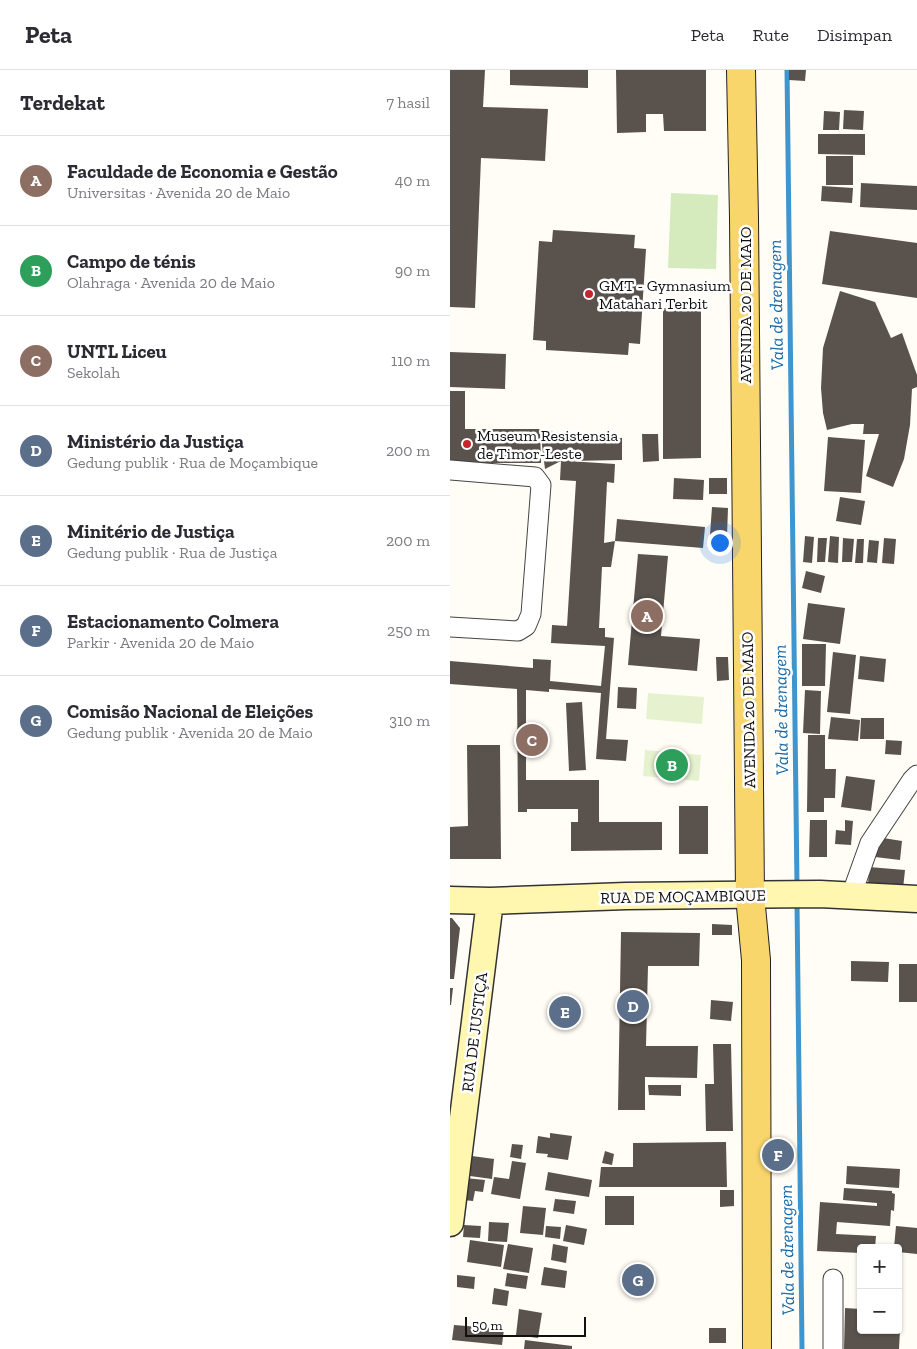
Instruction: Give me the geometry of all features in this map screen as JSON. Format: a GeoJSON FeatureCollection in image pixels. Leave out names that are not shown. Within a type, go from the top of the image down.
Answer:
{"type":"FeatureCollection","features":[{"type":"Feature","properties":{"kind":"main road","name":"AVENIDA 20 DE MAIO"},"geometry":{"type":"LineString","coordinates":[[741,70],[750,896],[756,960],[757,1349]]}},
{"type":"Feature","properties":{"kind":"street"},"geometry":{"type":"LineString","coordinates":[[450,470],[535,477],[541,485],[531,614],[526,626],[518,631],[450,627]]}},
{"type":"Feature","properties":{"kind":"street"},"geometry":{"type":"LineString","coordinates":[[851,896],[870,843],[917,775]]}},
{"type":"Feature","properties":{"kind":"street","name":"RUA DE MOÇAMBIQUE"},"geometry":{"type":"LineString","coordinates":[[450,900],[490,901],[626,896],[820,894],[917,898]]}},
{"type":"Feature","properties":{"kind":"street","name":"RUA DE JUSTIÇA"},"geometry":{"type":"LineString","coordinates":[[450,1223],[490,901]]}},
{"type":"Feature","properties":{"kind":"street"},"geometry":{"type":"LineString","coordinates":[[833,1279],[833,1349]]}},
{"type":"Feature","properties":{"kind":"green space"},"geometry":{"type":"Polygon","coordinates":[[[671,193],[718,195],[716,269],[668,268],[671,193]]]}},
{"type":"Feature","properties":{"kind":"green space"},"geometry":{"type":"Polygon","coordinates":[[[648,693],[704,697],[702,724],[646,719],[648,693]]]}},
{"type":"Feature","properties":{"kind":"green space"},"geometry":{"type":"Polygon","coordinates":[[[645,750],[701,755],[699,781],[643,776],[645,750]]]}},
{"type":"Feature","properties":{"kind":"building"},"geometry":{"type":"Polygon","coordinates":[[[450,70],[485,70],[483,107],[548,109],[545,161],[481,158],[475,308],[450,307],[450,70]]]}},
{"type":"Feature","properties":{"kind":"building"},"geometry":{"type":"Polygon","coordinates":[[[510,70],[588,70],[588,88],[510,85],[510,70]]]}},
{"type":"Feature","properties":{"kind":"building"},"geometry":{"type":"Polygon","coordinates":[[[616,70],[706,70],[706,131],[664,131],[663,114],[646,114],[646,132],[617,133],[616,70]]]}},
{"type":"Feature","properties":{"kind":"building"},"geometry":{"type":"Polygon","coordinates":[[[789,70],[806,70],[805,81],[789,80],[789,70]]]}},
{"type":"Feature","properties":{"kind":"building"},"geometry":{"type":"Polygon","coordinates":[[[844,110],[864,111],[863,130],[843,129],[844,110]]]}},
{"type":"Feature","properties":{"kind":"building"},"geometry":{"type":"Polygon","coordinates":[[[824,111],[840,112],[839,130],[823,130],[824,111]]]}},
{"type":"Feature","properties":{"kind":"building"},"geometry":{"type":"Polygon","coordinates":[[[818,134],[865,134],[865,155],[818,154],[818,134]]]}},
{"type":"Feature","properties":{"kind":"building"},"geometry":{"type":"Polygon","coordinates":[[[826,156],[853,156],[853,185],[826,185],[826,156]]]}},
{"type":"Feature","properties":{"kind":"building"},"geometry":{"type":"Polygon","coordinates":[[[861,183],[917,186],[917,210],[860,207],[861,183]]]}},
{"type":"Feature","properties":{"kind":"building"},"geometry":{"type":"Polygon","coordinates":[[[822,186],[853,188],[852,203],[821,201],[822,186]]]}},
{"type":"Feature","properties":{"kind":"building","name":"GMT - Gymnasium Matahari Terbit"},"geometry":{"type":"Polygon","coordinates":[[[553,230],[635,235],[634,248],[646,249],[640,344],[629,343],[628,355],[546,350],[546,341],[533,340],[539,241],[552,242],[553,230]]]}},
{"type":"Feature","properties":{"kind":"building"},"geometry":{"type":"Polygon","coordinates":[[[830,231],[917,243],[917,298],[822,284],[830,231]]]}},
{"type":"Feature","properties":{"kind":"building"},"geometry":{"type":"Polygon","coordinates":[[[840,291],[875,302],[891,338],[902,333],[917,375],[917,387],[912,389],[910,425],[904,459],[893,487],[866,476],[879,434],[863,434],[864,424],[852,424],[827,430],[823,413],[821,388],[823,348],[840,291]]]}},
{"type":"Feature","properties":{"kind":"building"},"geometry":{"type":"Polygon","coordinates":[[[663,308],[701,308],[701,458],[663,459],[663,308]]]}},
{"type":"Feature","properties":{"kind":"building"},"geometry":{"type":"Polygon","coordinates":[[[450,352],[506,354],[505,389],[450,387],[450,352]]]}},
{"type":"Feature","properties":{"kind":"building"},"geometry":{"type":"Polygon","coordinates":[[[450,391],[465,391],[465,429],[540,429],[541,463],[450,463],[450,391]]]}},
{"type":"Feature","properties":{"kind":"building"},"geometry":{"type":"Polygon","coordinates":[[[540,429],[593,438],[622,438],[622,460],[568,461],[615,464],[614,483],[607,482],[604,543],[615,541],[611,567],[602,567],[599,628],[605,628],[605,637],[614,638],[606,739],[628,740],[626,761],[596,759],[601,693],[549,689],[549,692],[526,690],[526,780],[599,780],[599,822],[662,822],[662,850],[571,851],[571,822],[578,822],[578,809],[527,809],[527,812],[518,812],[517,689],[450,684],[450,661],[533,668],[533,659],[551,660],[550,681],[601,686],[605,646],[551,643],[552,625],[567,626],[576,481],[560,480],[561,461],[545,469],[540,429]]]}},
{"type":"Feature","properties":{"kind":"building"},"geometry":{"type":"Polygon","coordinates":[[[642,434],[658,434],[659,461],[643,462],[642,434]]]}},
{"type":"Feature","properties":{"kind":"building"},"geometry":{"type":"Polygon","coordinates":[[[828,437],[865,440],[861,493],[824,491],[828,437]]]}},
{"type":"Feature","properties":{"kind":"building"},"geometry":{"type":"Polygon","coordinates":[[[674,478],[704,480],[703,500],[673,499],[674,478]]]}},
{"type":"Feature","properties":{"kind":"building"},"geometry":{"type":"Polygon","coordinates":[[[709,478],[727,478],[727,494],[709,494],[709,478]]]}},
{"type":"Feature","properties":{"kind":"building"},"geometry":{"type":"Polygon","coordinates":[[[840,497],[865,501],[861,525],[836,521],[840,497]]]}},
{"type":"Feature","properties":{"kind":"building"},"geometry":{"type":"Polygon","coordinates":[[[712,507],[728,508],[727,536],[710,535],[712,507]]]}},
{"type":"Feature","properties":{"kind":"building"},"geometry":{"type":"Polygon","coordinates":[[[617,519],[705,527],[703,548],[615,541],[617,519]]]}},
{"type":"Feature","properties":{"kind":"building"},"geometry":{"type":"Polygon","coordinates":[[[805,536],[814,537],[812,563],[803,562],[805,536]]]}},
{"type":"Feature","properties":{"kind":"building"},"geometry":{"type":"Polygon","coordinates":[[[830,536],[839,537],[838,563],[828,562],[830,536]]]}},
{"type":"Feature","properties":{"kind":"building"},"geometry":{"type":"Polygon","coordinates":[[[818,538],[827,538],[825,562],[817,562],[818,538]]]}},
{"type":"Feature","properties":{"kind":"building"},"geometry":{"type":"Polygon","coordinates":[[[843,538],[854,539],[852,562],[842,562],[843,538]]]}},
{"type":"Feature","properties":{"kind":"building"},"geometry":{"type":"Polygon","coordinates":[[[884,538],[896,539],[894,564],[882,563],[884,538]]]}},
{"type":"Feature","properties":{"kind":"building"},"geometry":{"type":"Polygon","coordinates":[[[857,539],[864,539],[863,563],[855,563],[857,539]]]}},
{"type":"Feature","properties":{"kind":"building"},"geometry":{"type":"Polygon","coordinates":[[[869,540],[879,541],[877,563],[867,562],[869,540]]]}},
{"type":"Feature","properties":{"kind":"building"},"geometry":{"type":"Polygon","coordinates":[[[638,554],[668,556],[661,636],[700,639],[697,671],[628,665],[638,554]]]}},
{"type":"Feature","properties":{"kind":"building"},"geometry":{"type":"Polygon","coordinates":[[[806,571],[825,576],[821,593],[802,588],[806,571]]]}},
{"type":"Feature","properties":{"kind":"building"},"geometry":{"type":"Polygon","coordinates":[[[808,603],[845,608],[840,644],[803,639],[808,603]]]}},
{"type":"Feature","properties":{"kind":"building"},"geometry":{"type":"Polygon","coordinates":[[[802,644],[826,644],[825,686],[802,686],[802,644]]]}},
{"type":"Feature","properties":{"kind":"building"},"geometry":{"type":"Polygon","coordinates":[[[833,652],[856,655],[850,714],[827,712],[833,652]]]}},
{"type":"Feature","properties":{"kind":"building"},"geometry":{"type":"Polygon","coordinates":[[[860,656],[886,659],[884,682],[858,679],[860,656]]]}},
{"type":"Feature","properties":{"kind":"building"},"geometry":{"type":"Polygon","coordinates":[[[716,657],[728,657],[729,680],[717,681],[716,657]]]}},
{"type":"Feature","properties":{"kind":"building"},"geometry":{"type":"Polygon","coordinates":[[[618,687],[637,688],[636,709],[617,708],[618,687]]]}},
{"type":"Feature","properties":{"kind":"building"},"geometry":{"type":"Polygon","coordinates":[[[805,690],[821,691],[820,734],[803,733],[805,690]]]}},
{"type":"Feature","properties":{"kind":"building"},"geometry":{"type":"Polygon","coordinates":[[[582,702],[586,770],[569,771],[566,703],[582,702]]]}},
{"type":"Feature","properties":{"kind":"building"},"geometry":{"type":"Polygon","coordinates":[[[831,717],[860,720],[858,741],[828,739],[831,717]]]}},
{"type":"Feature","properties":{"kind":"building"},"geometry":{"type":"Polygon","coordinates":[[[861,718],[884,718],[884,739],[860,739],[861,718]]]}},
{"type":"Feature","properties":{"kind":"building"},"geometry":{"type":"Polygon","coordinates":[[[808,735],[825,735],[825,769],[836,769],[835,798],[824,798],[824,812],[807,812],[808,735]]]}},
{"type":"Feature","properties":{"kind":"building"},"geometry":{"type":"Polygon","coordinates":[[[886,740],[902,741],[901,755],[885,754],[886,740]]]}},
{"type":"Feature","properties":{"kind":"building"},"geometry":{"type":"Polygon","coordinates":[[[467,745],[500,745],[501,859],[450,859],[450,827],[468,826],[467,745]]]}},
{"type":"Feature","properties":{"kind":"building"},"geometry":{"type":"Polygon","coordinates":[[[846,776],[875,780],[871,811],[841,807],[846,776]]]}},
{"type":"Feature","properties":{"kind":"building"},"geometry":{"type":"Polygon","coordinates":[[[679,806],[708,806],[708,854],[679,854],[679,806]]]}},
{"type":"Feature","properties":{"kind":"building"},"geometry":{"type":"Polygon","coordinates":[[[810,820],[827,820],[827,857],[809,857],[810,820]]]}},
{"type":"Feature","properties":{"kind":"building"},"geometry":{"type":"Polygon","coordinates":[[[845,820],[853,821],[851,845],[835,844],[836,830],[845,831],[845,820]]]}},
{"type":"Feature","properties":{"kind":"building"},"geometry":{"type":"Polygon","coordinates":[[[877,837],[902,841],[900,860],[875,857],[877,837]]]}},
{"type":"Feature","properties":{"kind":"building"},"geometry":{"type":"Polygon","coordinates":[[[869,867],[905,870],[903,889],[868,885],[869,867]]]}},
{"type":"Feature","properties":{"kind":"building"},"geometry":{"type":"Polygon","coordinates":[[[450,918],[460,928],[454,979],[450,979],[450,918]]]}},
{"type":"Feature","properties":{"kind":"building"},"geometry":{"type":"Polygon","coordinates":[[[712,924],[732,925],[732,935],[712,935],[712,924]]]}},
{"type":"Feature","properties":{"kind":"building"},"geometry":{"type":"Polygon","coordinates":[[[621,932],[700,933],[699,966],[648,966],[646,1046],[698,1046],[697,1078],[645,1077],[645,1110],[618,1110],[621,932]]]}},
{"type":"Feature","properties":{"kind":"building"},"geometry":{"type":"Polygon","coordinates":[[[851,961],[889,962],[888,982],[851,981],[851,961]]]}},
{"type":"Feature","properties":{"kind":"building"},"geometry":{"type":"Polygon","coordinates":[[[899,964],[917,964],[917,1002],[899,1002],[899,964]]]}},
{"type":"Feature","properties":{"kind":"building"},"geometry":{"type":"Polygon","coordinates":[[[450,988],[453,988],[451,1005],[450,1005],[450,988]]]}},
{"type":"Feature","properties":{"kind":"building"},"geometry":{"type":"Polygon","coordinates":[[[711,1000],[733,1002],[731,1021],[710,1019],[711,1000]]]}},
{"type":"Feature","properties":{"kind":"building"},"geometry":{"type":"Polygon","coordinates":[[[713,1044],[731,1044],[733,1131],[706,1131],[705,1084],[714,1084],[713,1044]]]}},
{"type":"Feature","properties":{"kind":"building"},"geometry":{"type":"Polygon","coordinates":[[[648,1085],[681,1085],[681,1096],[649,1095],[648,1085]]]}},
{"type":"Feature","properties":{"kind":"building"},"geometry":{"type":"Polygon","coordinates":[[[550,1133],[572,1136],[568,1160],[547,1157],[548,1154],[536,1153],[538,1136],[550,1138],[550,1133]]]}},
{"type":"Feature","properties":{"kind":"building"},"geometry":{"type":"Polygon","coordinates":[[[726,1142],[727,1187],[599,1187],[601,1167],[633,1167],[633,1143],[726,1142]]]}},
{"type":"Feature","properties":{"kind":"building"},"geometry":{"type":"Polygon","coordinates":[[[512,1144],[523,1145],[521,1159],[510,1157],[512,1144]]]}},
{"type":"Feature","properties":{"kind":"building"},"geometry":{"type":"Polygon","coordinates":[[[605,1151],[614,1154],[612,1165],[602,1163],[605,1151]]]}},
{"type":"Feature","properties":{"kind":"building"},"geometry":{"type":"Polygon","coordinates":[[[472,1156],[494,1159],[492,1179],[470,1176],[472,1156]]]}},
{"type":"Feature","properties":{"kind":"building"},"geometry":{"type":"Polygon","coordinates":[[[512,1161],[526,1163],[520,1199],[491,1194],[494,1177],[509,1179],[512,1161]]]}},
{"type":"Feature","properties":{"kind":"building"},"geometry":{"type":"Polygon","coordinates":[[[847,1166],[900,1169],[899,1188],[846,1184],[847,1166]]]}},
{"type":"Feature","properties":{"kind":"building"},"geometry":{"type":"Polygon","coordinates":[[[548,1172],[592,1180],[589,1197],[545,1190],[548,1172]]]}},
{"type":"Feature","properties":{"kind":"building"},"geometry":{"type":"Polygon","coordinates":[[[465,1178],[485,1180],[483,1192],[475,1191],[473,1201],[463,1200],[465,1178]]]}},
{"type":"Feature","properties":{"kind":"building"},"geometry":{"type":"Polygon","coordinates":[[[844,1188],[892,1191],[895,1194],[894,1211],[891,1210],[890,1226],[837,1222],[836,1234],[876,1236],[875,1244],[857,1244],[857,1253],[817,1251],[820,1202],[877,1206],[877,1203],[843,1200],[844,1188]]]}},
{"type":"Feature","properties":{"kind":"building"},"geometry":{"type":"Polygon","coordinates":[[[720,1190],[734,1190],[734,1206],[720,1207],[720,1190]]]}},
{"type":"Feature","properties":{"kind":"building"},"geometry":{"type":"Polygon","coordinates":[[[605,1196],[634,1196],[634,1225],[605,1225],[605,1196]]]}},
{"type":"Feature","properties":{"kind":"building"},"geometry":{"type":"Polygon","coordinates":[[[555,1199],[576,1201],[574,1214],[553,1211],[555,1199]]]}},
{"type":"Feature","properties":{"kind":"building"},"geometry":{"type":"Polygon","coordinates":[[[523,1206],[546,1208],[543,1235],[520,1233],[523,1206]]]}},
{"type":"Feature","properties":{"kind":"building"},"geometry":{"type":"Polygon","coordinates":[[[489,1222],[509,1223],[507,1242],[488,1241],[489,1222]]]}},
{"type":"Feature","properties":{"kind":"building"},"geometry":{"type":"Polygon","coordinates":[[[464,1225],[481,1226],[480,1238],[463,1237],[464,1225]]]}},
{"type":"Feature","properties":{"kind":"building"},"geometry":{"type":"Polygon","coordinates":[[[566,1225],[587,1229],[584,1245],[563,1241],[566,1225]]]}},
{"type":"Feature","properties":{"kind":"building"},"geometry":{"type":"Polygon","coordinates":[[[546,1226],[561,1227],[560,1239],[545,1237],[546,1226]]]}},
{"type":"Feature","properties":{"kind":"building"},"geometry":{"type":"Polygon","coordinates":[[[896,1226],[917,1228],[917,1254],[902,1252],[902,1244],[894,1244],[896,1226]]]}},
{"type":"Feature","properties":{"kind":"building"},"geometry":{"type":"Polygon","coordinates":[[[470,1240],[504,1245],[501,1267],[467,1262],[470,1240]]]}},
{"type":"Feature","properties":{"kind":"building"},"geometry":{"type":"Polygon","coordinates":[[[508,1244],[533,1248],[529,1273],[503,1269],[508,1244]]]}},
{"type":"Feature","properties":{"kind":"building"},"geometry":{"type":"Polygon","coordinates":[[[553,1244],[568,1247],[566,1263],[551,1260],[553,1244]]]}},
{"type":"Feature","properties":{"kind":"building"},"geometry":{"type":"Polygon","coordinates":[[[544,1267],[567,1271],[565,1288],[541,1285],[544,1267]]]}},
{"type":"Feature","properties":{"kind":"building"},"geometry":{"type":"Polygon","coordinates":[[[507,1273],[528,1276],[526,1289],[505,1286],[507,1273]]]}},
{"type":"Feature","properties":{"kind":"building"},"geometry":{"type":"Polygon","coordinates":[[[457,1275],[475,1277],[474,1289],[457,1287],[457,1275]]]}},
{"type":"Feature","properties":{"kind":"building"},"geometry":{"type":"Polygon","coordinates":[[[494,1288],[509,1291],[507,1306],[492,1304],[494,1288]]]}},
{"type":"Feature","properties":{"kind":"building"},"geometry":{"type":"Polygon","coordinates":[[[845,1308],[857,1309],[857,1334],[900,1334],[899,1349],[844,1349],[845,1308]]]}},
{"type":"Feature","properties":{"kind":"building"},"geometry":{"type":"Polygon","coordinates":[[[519,1309],[542,1313],[538,1338],[516,1335],[519,1309]]]}},
{"type":"Feature","properties":{"kind":"building"},"geometry":{"type":"Polygon","coordinates":[[[454,1325],[504,1329],[502,1345],[452,1340],[454,1325]]]}},
{"type":"Feature","properties":{"kind":"building"},"geometry":{"type":"Polygon","coordinates":[[[709,1328],[726,1328],[726,1343],[709,1343],[709,1328]]]}},
{"type":"Feature","properties":{"kind":"building"},"geometry":{"type":"Polygon","coordinates":[[[525,1340],[572,1346],[572,1349],[524,1349],[525,1340]]]}},
{"type":"Feature","properties":{"kind":"waterway","name":"Vala de drenagem"},"geometry":{"type":"LineString","coordinates":[[787,70],[797,886]]}},
{"type":"Feature","properties":{"kind":"waterway","name":"Vala de drenagem"},"geometry":{"type":"LineString","coordinates":[[797,902],[802,1349]]}},
{"type":"Feature","properties":{"kind":"place","name":"GMT - Gymnasium Matahari Terbit"},"geometry":{"type":"Point","coordinates":[589,294]}},
{"type":"Feature","properties":{"kind":"place","name":"Museum Resistensia de Timor-Leste"},"geometry":{"type":"Point","coordinates":[467,444]}},
{"type":"Feature","properties":{"kind":"place","name":"Faculdade de Economia e Gestão"},"geometry":{"type":"Point","coordinates":[647,616]}},
{"type":"Feature","properties":{"kind":"place","name":"UNTL Liceu"},"geometry":{"type":"Point","coordinates":[532,740]}},
{"type":"Feature","properties":{"kind":"place","name":"Campo de ténis"},"geometry":{"type":"Point","coordinates":[672,765]}},
{"type":"Feature","properties":{"kind":"place","name":"Ministério da Justiça"},"geometry":{"type":"Point","coordinates":[633,1006]}},
{"type":"Feature","properties":{"kind":"place","name":"Minitério de Justiça"},"geometry":{"type":"Point","coordinates":[565,1012]}},
{"type":"Feature","properties":{"kind":"place","name":"Estacionamento Colmera"},"geometry":{"type":"Point","coordinates":[778,1155]}},
{"type":"Feature","properties":{"kind":"place","name":"Comisão Nacional de Eleições"},"geometry":{"type":"Point","coordinates":[638,1280]}}]}
